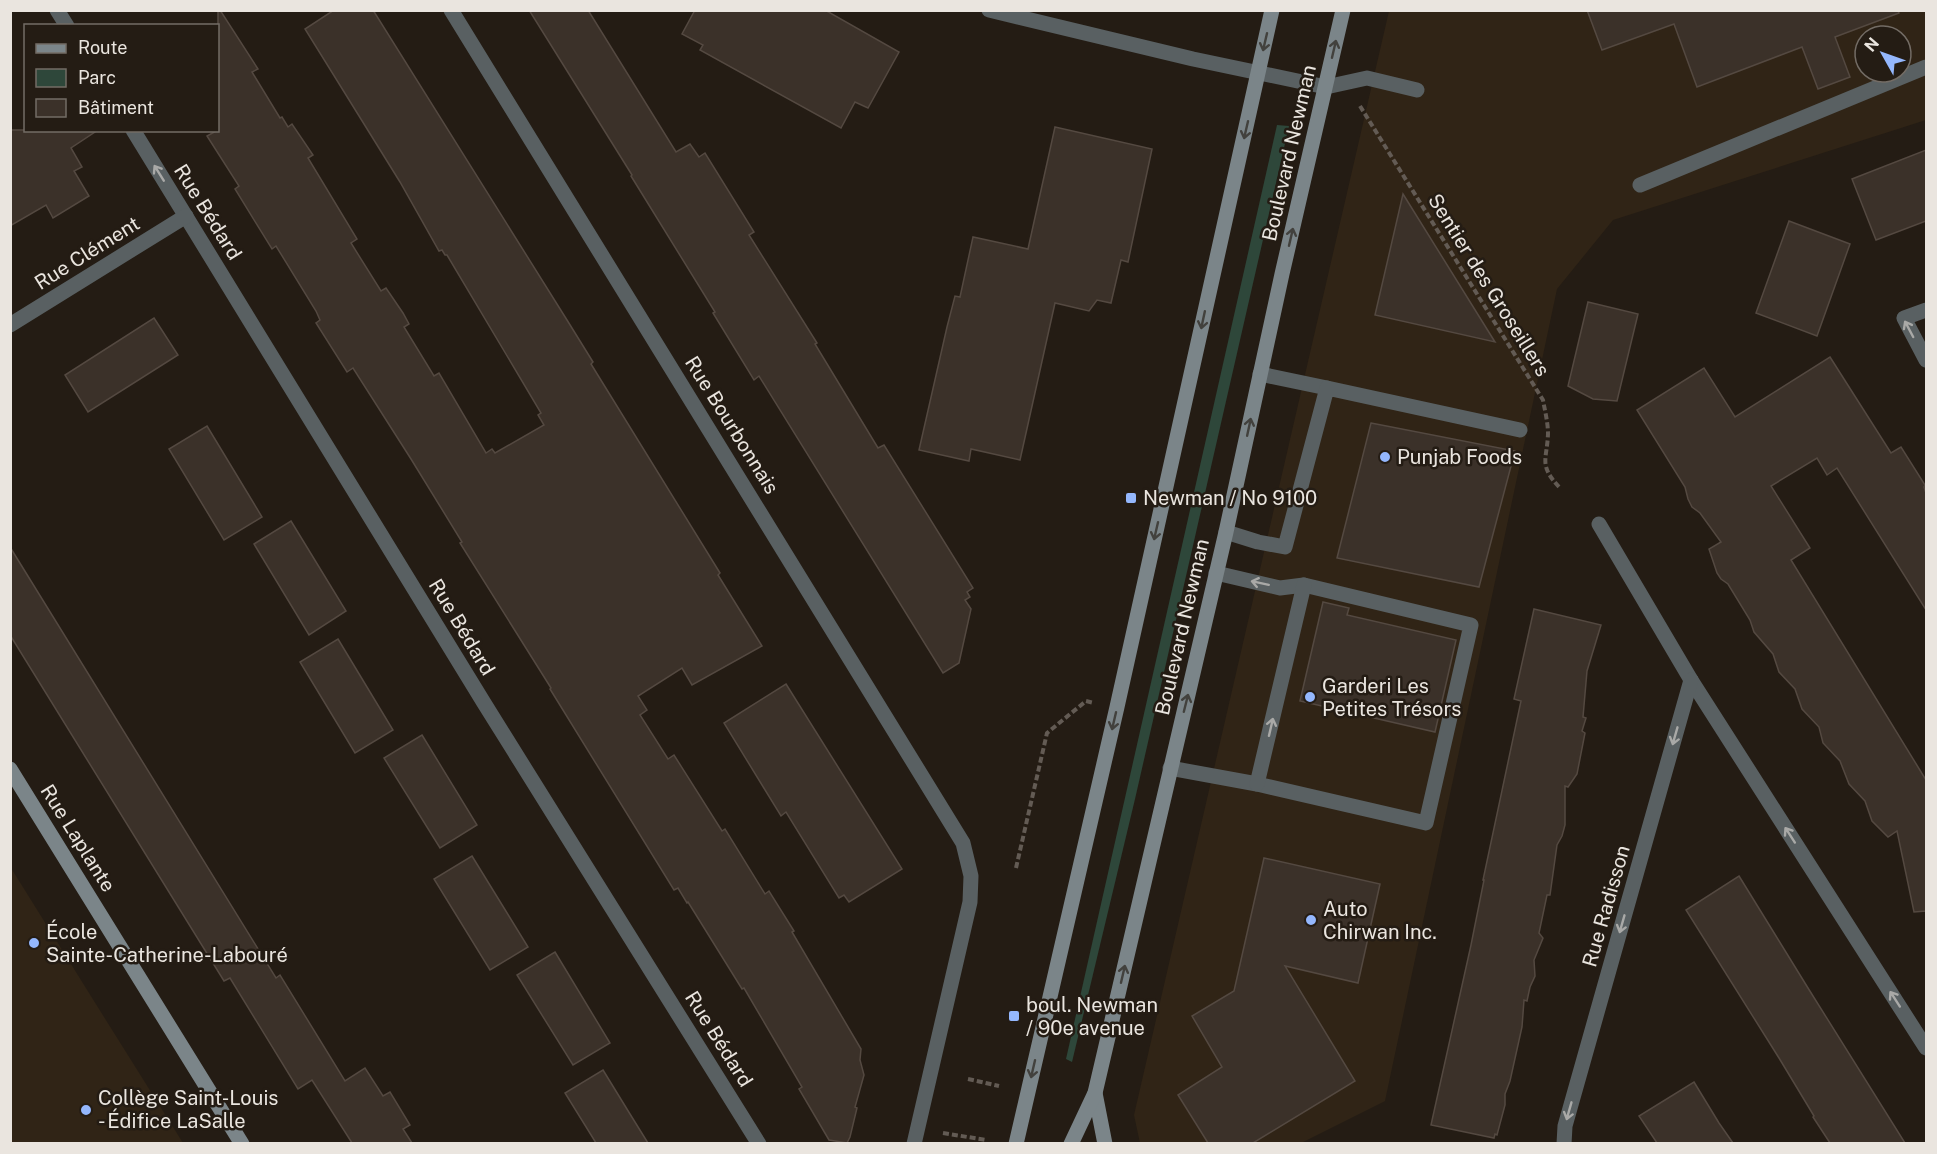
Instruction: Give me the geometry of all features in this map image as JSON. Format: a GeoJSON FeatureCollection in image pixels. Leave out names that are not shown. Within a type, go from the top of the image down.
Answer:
{"type":"FeatureCollection","features":[{"type":"Feature","properties":{"kind":"main road"},"geometry":{"type":"LineString","coordinates":[[1016,1143],[1114,719],[1272,10]]}},
{"type":"Feature","properties":{"kind":"main road","name":"Boulevard Newman"},"geometry":{"type":"LineString","coordinates":[[1071,1143],[1095,1093],[1226,532],[1343,10]]}},
{"type":"Feature","properties":{"kind":"main road","name":"Rue Laplante"},"geometry":{"type":"LineString","coordinates":[[10,769],[242,1143]]}},
{"type":"Feature","properties":{"kind":"main road"},"geometry":{"type":"LineString","coordinates":[[1095,1093],[1105,1143]]}},
{"type":"Feature","properties":{"kind":"street"},"geometry":{"type":"LineString","coordinates":[[57,10],[66,24]]}},
{"type":"Feature","properties":{"kind":"street","name":"Rue Bourbonnais"},"geometry":{"type":"LineString","coordinates":[[451,10],[963,843],[971,876],[970,902],[914,1143]]}},
{"type":"Feature","properties":{"kind":"street"},"geometry":{"type":"LineString","coordinates":[[989,10],[1326,87],[1367,78],[1418,90]]}},
{"type":"Feature","properties":{"kind":"street"},"geometry":{"type":"LineString","coordinates":[[1640,185],[1926,66]]}},
{"type":"Feature","properties":{"kind":"street","name":"Rue Bédard"},"geometry":{"type":"LineString","coordinates":[[134,132],[484,703],[759,1143]]}},
{"type":"Feature","properties":{"kind":"street","name":"Rue Clément"},"geometry":{"type":"LineString","coordinates":[[10,325],[186,216]]}},
{"type":"Feature","properties":{"kind":"street"},"geometry":{"type":"LineString","coordinates":[[1926,310],[1904,318],[1926,360]]}},
{"type":"Feature","properties":{"kind":"street"},"geometry":{"type":"LineString","coordinates":[[1260,374],[1520,430]]}},
{"type":"Feature","properties":{"kind":"street"},"geometry":{"type":"LineString","coordinates":[[1226,532],[1258,542],[1285,547],[1327,388]]}},
{"type":"Feature","properties":{"kind":"street"},"geometry":{"type":"LineString","coordinates":[[1599,524],[1691,680],[1926,1048]]}},
{"type":"Feature","properties":{"kind":"street"},"geometry":{"type":"LineString","coordinates":[[1170,768],[1257,784],[1426,823],[1471,625],[1304,585],[1280,588],[1216,573]]}},
{"type":"Feature","properties":{"kind":"street"},"geometry":{"type":"LineString","coordinates":[[1257,784],[1304,585]]}},
{"type":"Feature","properties":{"kind":"street","name":"Rue Radisson"},"geometry":{"type":"LineString","coordinates":[[1564,1143],[1565,1126],[1691,680]]}},
{"type":"Feature","properties":{"kind":"path","name":"Sentier des Groseillers"},"geometry":{"type":"LineString","coordinates":[[1360,106],[1543,400],[1548,433],[1544,459],[1553,480],[1560,488]]}},
{"type":"Feature","properties":{"kind":"path"},"geometry":{"type":"LineString","coordinates":[[1016,868],[1047,733],[1086,701]]}},
{"type":"Feature","properties":{"kind":"path"},"geometry":{"type":"LineString","coordinates":[[968,1078],[999,1086]]}},
{"type":"Feature","properties":{"kind":"path"},"geometry":{"type":"LineString","coordinates":[[957,1135],[986,1140]]}},
{"type":"Feature","properties":{"kind":"shaded area"},"geometry":{"type":"Polygon","coordinates":[[[1389,11],[1926,11],[1926,120],[1613,220],[1557,289],[1385,1101],[1301,1143],[1140,1143],[1134,1115],[1389,11]]]}},
{"type":"Feature","properties":{"kind":"shaded area"},"geometry":{"type":"Polygon","coordinates":[[[11,868],[104,1017],[183,1143],[11,1143],[11,868]]]}},
{"type":"Feature","properties":{"kind":"green space"},"geometry":{"type":"Polygon","coordinates":[[[1277,125],[1289,126],[1135,799],[1072,1062],[1066,1059],[1277,125]]]}},
{"type":"Feature","properties":{"kind":"building"},"geometry":{"type":"Polygon","coordinates":[[[218,10],[220,10],[258,69],[252,72],[280,118],[282,117],[288,127],[292,124],[313,155],[308,158],[357,239],[351,243],[381,291],[386,288],[403,313],[409,324],[404,327],[434,376],[439,373],[486,453],[492,449],[495,453],[544,425],[538,415],[541,413],[447,255],[442,250],[439,251],[400,182],[305,29],[334,10],[373,10],[593,362],[591,364],[720,573],[718,575],[762,646],[692,685],[682,668],[638,696],[647,710],[640,715],[668,759],[674,755],[722,831],[725,829],[765,894],[769,891],[861,1049],[860,1060],[864,1075],[847,1143],[829,1140],[799,1089],[802,1087],[744,988],[742,989],[678,888],[674,890],[460,543],[462,542],[411,459],[353,368],[347,372],[316,323],[320,320],[316,311],[276,246],[272,249],[235,189],[239,186],[207,136],[219,132],[218,10]]]}},
{"type":"Feature","properties":{"kind":"building"},"geometry":{"type":"Polygon","coordinates":[[[529,10],[588,10],[676,152],[690,144],[699,157],[705,153],[754,232],[749,235],[817,343],[815,344],[878,448],[884,445],[973,588],[967,592],[970,597],[965,600],[971,609],[959,663],[943,673],[759,376],[754,380],[632,175],[529,10]]]}},
{"type":"Feature","properties":{"kind":"building"},"geometry":{"type":"Polygon","coordinates":[[[695,10],[825,10],[899,52],[868,108],[855,102],[841,128],[700,50],[703,45],[682,34],[695,10]]]}},
{"type":"Feature","properties":{"kind":"building"},"geometry":{"type":"Polygon","coordinates":[[[1587,10],[1898,10],[1899,13],[1870,24],[1853,24],[1853,30],[1835,37],[1850,77],[1818,89],[1802,47],[1697,87],[1674,24],[1602,50],[1587,10]]]}},
{"type":"Feature","properties":{"kind":"building"},"geometry":{"type":"Polygon","coordinates":[[[1055,127],[1152,149],[1128,262],[1121,260],[1111,303],[1097,300],[1089,311],[1055,303],[1020,460],[971,449],[969,461],[919,450],[947,327],[955,296],[960,297],[973,237],[1028,249],[1055,127]]]}},
{"type":"Feature","properties":{"kind":"building"},"geometry":{"type":"Polygon","coordinates":[[[10,130],[95,132],[71,148],[82,167],[74,171],[89,196],[53,218],[46,205],[10,226],[10,130]]]}},
{"type":"Feature","properties":{"kind":"building"},"geometry":{"type":"Polygon","coordinates":[[[1926,150],[1926,221],[1876,240],[1852,179],[1926,150]]]}},
{"type":"Feature","properties":{"kind":"building"},"geometry":{"type":"Polygon","coordinates":[[[1403,194],[1495,342],[1375,315],[1403,194]]]}},
{"type":"Feature","properties":{"kind":"building"},"geometry":{"type":"Polygon","coordinates":[[[1789,221],[1850,244],[1817,336],[1756,313],[1789,221]]]}},
{"type":"Feature","properties":{"kind":"building"},"geometry":{"type":"Polygon","coordinates":[[[1588,302],[1638,314],[1617,401],[1593,399],[1568,386],[1588,302]]]}},
{"type":"Feature","properties":{"kind":"building"},"geometry":{"type":"Polygon","coordinates":[[[154,318],[178,355],[88,412],[65,375],[154,318]]]}},
{"type":"Feature","properties":{"kind":"building"},"geometry":{"type":"Polygon","coordinates":[[[1830,357],[1891,453],[1901,447],[1925,485],[1926,610],[1837,468],[1827,475],[1817,458],[1771,486],[1810,548],[1791,560],[1926,780],[1926,911],[1914,912],[1897,831],[1888,837],[1872,821],[1865,801],[1849,784],[1840,761],[1823,743],[1819,727],[1802,709],[1795,689],[1779,672],[1773,654],[1754,632],[1750,620],[1728,584],[1717,573],[1709,549],[1721,542],[1700,513],[1692,507],[1685,487],[1637,410],[1704,368],[1735,417],[1830,357]]]}},
{"type":"Feature","properties":{"kind":"building"},"geometry":{"type":"Polygon","coordinates":[[[1371,423],[1515,451],[1479,587],[1337,558],[1371,423]]]}},
{"type":"Feature","properties":{"kind":"building"},"geometry":{"type":"Polygon","coordinates":[[[207,426],[262,517],[224,540],[169,449],[207,426]]]}},
{"type":"Feature","properties":{"kind":"building"},"geometry":{"type":"Polygon","coordinates":[[[291,521],[346,611],[309,635],[254,544],[291,521]]]}},
{"type":"Feature","properties":{"kind":"building"},"geometry":{"type":"Polygon","coordinates":[[[10,547],[276,978],[280,975],[345,1081],[365,1068],[383,1096],[390,1092],[410,1125],[403,1129],[412,1143],[352,1143],[312,1080],[298,1089],[230,978],[224,981],[10,635],[10,547]]]}},
{"type":"Feature","properties":{"kind":"building"},"geometry":{"type":"Polygon","coordinates":[[[1323,602],[1349,608],[1347,615],[1456,640],[1435,732],[1300,701],[1323,602]]]}},
{"type":"Feature","properties":{"kind":"building"},"geometry":{"type":"Polygon","coordinates":[[[1534,609],[1601,625],[1587,671],[1583,717],[1586,718],[1582,731],[1585,733],[1577,774],[1568,787],[1565,786],[1565,825],[1557,845],[1550,895],[1547,895],[1539,933],[1543,938],[1534,960],[1535,976],[1527,1001],[1524,1000],[1522,1027],[1505,1094],[1505,1105],[1497,1135],[1495,1134],[1494,1138],[1431,1125],[1521,701],[1514,699],[1534,609]]]}},
{"type":"Feature","properties":{"kind":"building"},"geometry":{"type":"Polygon","coordinates":[[[338,639],[393,730],[355,753],[300,662],[338,639]]]}},
{"type":"Feature","properties":{"kind":"building"},"geometry":{"type":"Polygon","coordinates":[[[786,684],[902,869],[849,902],[844,895],[839,898],[786,812],[781,816],[724,723],[786,684]]]}},
{"type":"Feature","properties":{"kind":"building"},"geometry":{"type":"Polygon","coordinates":[[[422,735],[477,825],[440,848],[384,758],[422,735]]]}},
{"type":"Feature","properties":{"kind":"building"},"geometry":{"type":"Polygon","coordinates":[[[472,856],[528,947],[490,970],[434,879],[472,856]]]}},
{"type":"Feature","properties":{"kind":"building"},"geometry":{"type":"Polygon","coordinates":[[[1264,858],[1380,884],[1358,983],[1285,966],[1355,1081],[1253,1143],[1208,1143],[1178,1095],[1222,1067],[1192,1016],[1234,991],[1264,858]]]}},
{"type":"Feature","properties":{"kind":"building"},"geometry":{"type":"Polygon","coordinates":[[[1739,876],[1905,1143],[1830,1143],[1813,1117],[1779,1058],[1686,910],[1739,876]]]}},
{"type":"Feature","properties":{"kind":"building"},"geometry":{"type":"Polygon","coordinates":[[[555,952],[610,1043],[573,1065],[517,975],[555,952]]]}},
{"type":"Feature","properties":{"kind":"building"},"geometry":{"type":"Polygon","coordinates":[[[603,1070],[648,1143],[596,1143],[565,1093],[603,1070]]]}},
{"type":"Feature","properties":{"kind":"building"},"geometry":{"type":"Polygon","coordinates":[[[1694,1082],[1733,1143],[1657,1143],[1639,1116],[1694,1082]]]}},
{"type":"Feature","properties":{"kind":"place","name":"Punjab Foods"},"geometry":{"type":"Point","coordinates":[1385,457]}},
{"type":"Feature","properties":{"kind":"place","name":"Newman / No 9100"},"geometry":{"type":"Point","coordinates":[1131,498]}},
{"type":"Feature","properties":{"kind":"place","name":"Garderi Les Petites Trésors"},"geometry":{"type":"Point","coordinates":[1310,697]}},
{"type":"Feature","properties":{"kind":"place","name":"Auto Chirwan Inc."},"geometry":{"type":"Point","coordinates":[1311,920]}},
{"type":"Feature","properties":{"kind":"place","name":"École Sainte-Catherine-Labouré"},"geometry":{"type":"Point","coordinates":[34,943]}},
{"type":"Feature","properties":{"kind":"place","name":"boul. Newman / 90e avenue"},"geometry":{"type":"Point","coordinates":[1014,1016]}},
{"type":"Feature","properties":{"kind":"place","name":"Collège Saint-Louis - Édifice LaSalle"},"geometry":{"type":"Point","coordinates":[86,1110]}}]}
